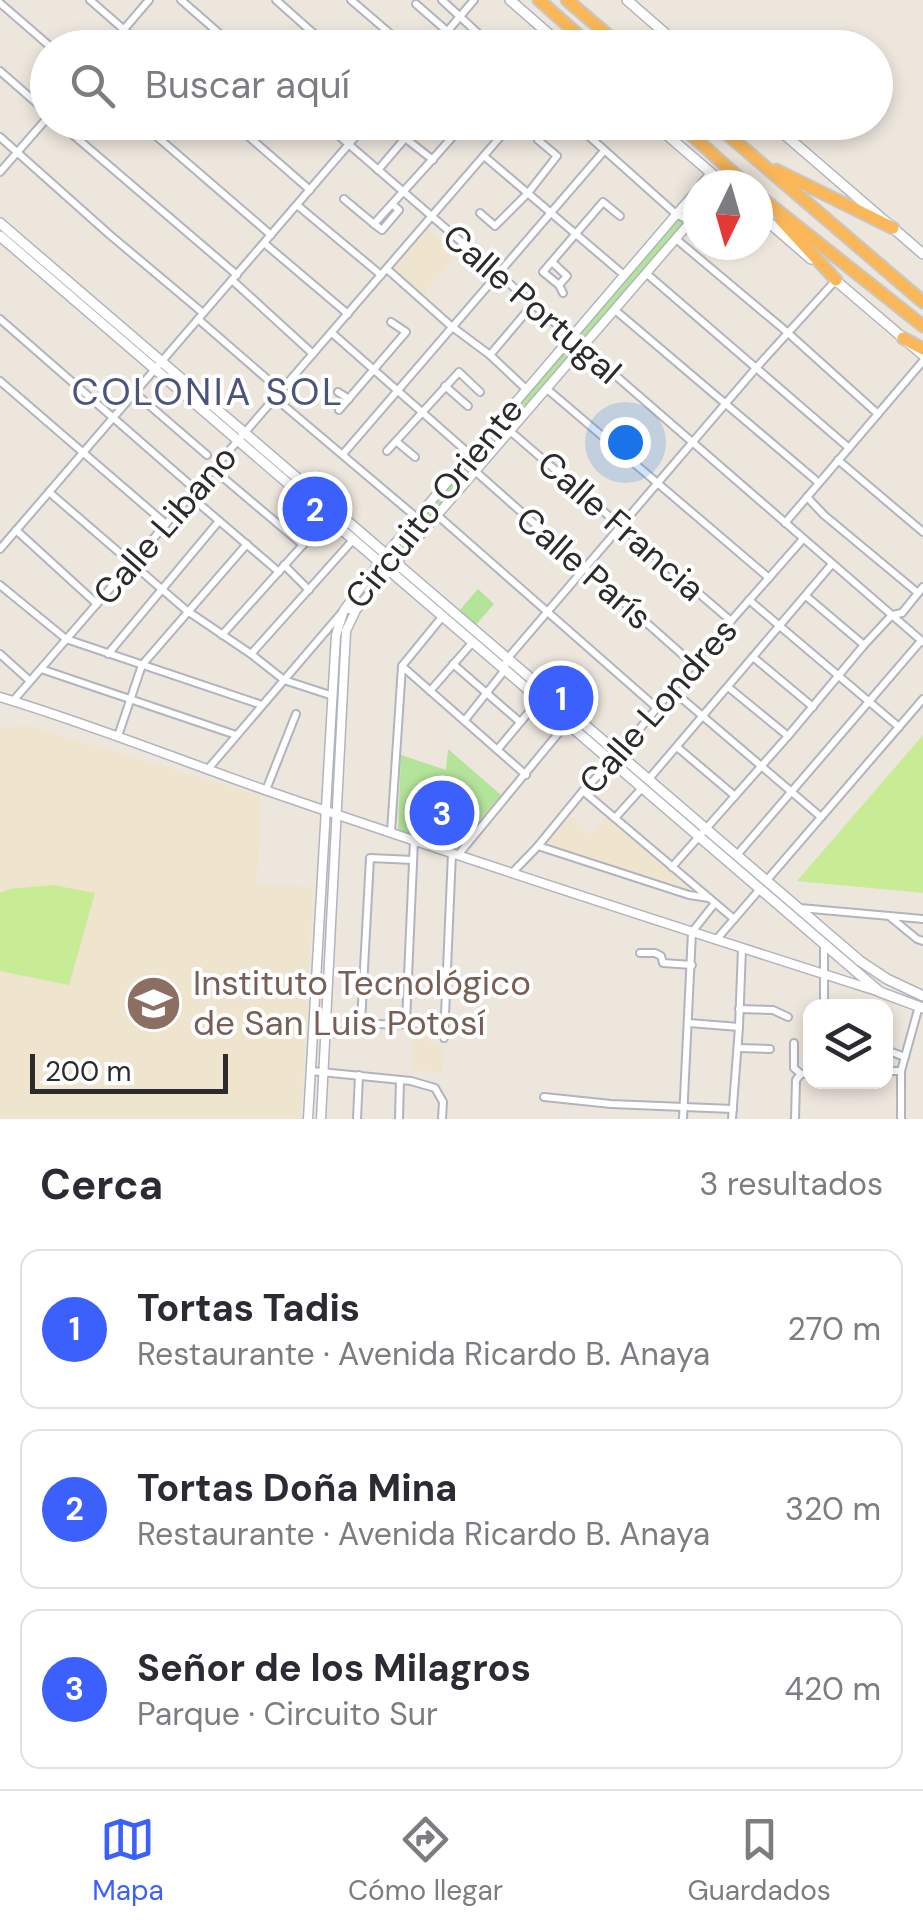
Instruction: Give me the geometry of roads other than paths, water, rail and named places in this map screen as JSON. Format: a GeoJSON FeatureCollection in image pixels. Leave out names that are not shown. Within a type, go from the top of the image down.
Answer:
{"type":"FeatureCollection","features":[{"type":"Feature","properties":{"kind":"highway"},"geometry":{"type":"LineString","coordinates":[[538,0],[573,30]]}},
{"type":"Feature","properties":{"kind":"highway"},"geometry":{"type":"LineString","coordinates":[[567,0],[602,30]]}},
{"type":"Feature","properties":{"kind":"highway"},"geometry":{"type":"LineString","coordinates":[[697,140],[730,170]]}},
{"type":"Feature","properties":{"kind":"highway"},"geometry":{"type":"LineString","coordinates":[[735,140],[923,302]]}},
{"type":"Feature","properties":{"kind":"highway"},"geometry":{"type":"LineString","coordinates":[[762,163],[893,228]]}},
{"type":"Feature","properties":{"kind":"highway"},"geometry":{"type":"LineString","coordinates":[[773,207],[923,326]]}},
{"type":"Feature","properties":{"kind":"highway"},"geometry":{"type":"LineString","coordinates":[[773,211],[836,280]]}},
{"type":"Feature","properties":{"kind":"highway"},"geometry":{"type":"LineString","coordinates":[[903,338],[923,355]]}},
{"type":"Feature","properties":{"kind":"main road"},"geometry":{"type":"LineString","coordinates":[[510,0],[545,30]]}},
{"type":"Feature","properties":{"kind":"main road"},"geometry":{"type":"LineString","coordinates":[[524,0],[530,17]]}},
{"type":"Feature","properties":{"kind":"main road"},"geometry":{"type":"LineString","coordinates":[[627,0],[661,30]]}},
{"type":"Feature","properties":{"kind":"main road"},"geometry":{"type":"LineString","coordinates":[[673,140],[708,170]]}},
{"type":"Feature","properties":{"kind":"main road"},"geometry":{"type":"LineString","coordinates":[[791,140],[923,254]]}},
{"type":"Feature","properties":{"kind":"main road"},"geometry":{"type":"LineString","coordinates":[[0,223],[5,236],[382,558],[442,617],[566,724],[616,758]]}},
{"type":"Feature","properties":{"kind":"main road"},"geometry":{"type":"LineString","coordinates":[[773,226],[903,338]]}},
{"type":"Feature","properties":{"kind":"main road"},"geometry":{"type":"LineString","coordinates":[[241,437],[327,518],[382,558]]}},
{"type":"Feature","properties":{"kind":"main road"},"geometry":{"type":"LineString","coordinates":[[392,567],[507,659],[645,784],[698,838],[799,908],[860,961],[922,1003]]}},
{"type":"Feature","properties":{"kind":"main road"},"geometry":{"type":"LineString","coordinates":[[645,784],[707,828],[824,945],[880,992],[922,1003]]}},
{"type":"Feature","properties":{"kind":"street"},"geometry":{"type":"LineString","coordinates":[[90,0],[124,29],[149,0]]}},
{"type":"Feature","properties":{"kind":"street"},"geometry":{"type":"LineString","coordinates":[[181,0],[215,30]]}},
{"type":"Feature","properties":{"kind":"street"},"geometry":{"type":"LineString","coordinates":[[276,0],[310,30]]}},
{"type":"Feature","properties":{"kind":"street"},"geometry":{"type":"LineString","coordinates":[[352,0],[386,30]]}},
{"type":"Feature","properties":{"kind":"street"},"geometry":{"type":"LineString","coordinates":[[442,0],[473,30]]}},
{"type":"Feature","properties":{"kind":"street"},"geometry":{"type":"LineString","coordinates":[[448,30],[474,0]]}},
{"type":"Feature","properties":{"kind":"street"},"geometry":{"type":"LineString","coordinates":[[0,2],[32,30]]}},
{"type":"Feature","properties":{"kind":"street"},"geometry":{"type":"LineString","coordinates":[[416,4],[446,30]]}},
{"type":"Feature","properties":{"kind":"street"},"geometry":{"type":"LineString","coordinates":[[0,71],[30,99]]}},
{"type":"Feature","properties":{"kind":"street"},"geometry":{"type":"LineString","coordinates":[[0,137],[201,316],[278,394],[416,517]]}},
{"type":"Feature","properties":{"kind":"street"},"geometry":{"type":"LineString","coordinates":[[0,172],[30,138]]}},
{"type":"Feature","properties":{"kind":"street"},"geometry":{"type":"LineString","coordinates":[[78,140],[313,354]]}},
{"type":"Feature","properties":{"kind":"street"},"geometry":{"type":"LineString","coordinates":[[161,140],[271,235]]}},
{"type":"Feature","properties":{"kind":"street"},"geometry":{"type":"LineString","coordinates":[[253,140],[310,190]]}},
{"type":"Feature","properties":{"kind":"street","name":"Calle Portugal"},"geometry":{"type":"LineString","coordinates":[[342,140],[922,641]]}},
{"type":"Feature","properties":{"kind":"street"},"geometry":{"type":"LineString","coordinates":[[0,549],[352,140]]}},
{"type":"Feature","properties":{"kind":"street"},"geometry":{"type":"LineString","coordinates":[[378,170],[404,140]]}},
{"type":"Feature","properties":{"kind":"street"},"geometry":{"type":"LineString","coordinates":[[408,140],[433,160]]}},
{"type":"Feature","properties":{"kind":"street"},"geometry":{"type":"LineString","coordinates":[[344,199],[382,230],[399,210],[392,204],[450,140]]}},
{"type":"Feature","properties":{"kind":"street","name":"Calle Libano"},"geometry":{"type":"LineString","coordinates":[[13,701],[498,140]]}},
{"type":"Feature","properties":{"kind":"street"},"geometry":{"type":"LineString","coordinates":[[482,215],[494,226],[528,193],[557,156],[538,140]]}},
{"type":"Feature","properties":{"kind":"street"},"geometry":{"type":"LineString","coordinates":[[592,140],[683,218]]}},
{"type":"Feature","properties":{"kind":"street"},"geometry":{"type":"LineString","coordinates":[[343,454],[604,151]]}},
{"type":"Feature","properties":{"kind":"street"},"geometry":{"type":"LineString","coordinates":[[484,156],[624,275]]}},
{"type":"Feature","properties":{"kind":"street"},"geometry":{"type":"LineString","coordinates":[[552,262],[568,276],[561,289],[543,272],[603,202],[620,216]]}},
{"type":"Feature","properties":{"kind":"street"},"geometry":{"type":"LineString","coordinates":[[297,204],[526,388]]}},
{"type":"Feature","properties":{"kind":"street","name":"Circuito Oriente"},"geometry":{"type":"LineString","coordinates":[[321,1119],[337,814],[340,656],[336,635],[344,610],[416,517],[683,206]]}},
{"type":"Feature","properties":{"kind":"street","name":"Circuito Oriente"},"geometry":{"type":"LineString","coordinates":[[308,1119],[333,696],[346,631],[356,610],[392,567],[683,230]]}},
{"type":"Feature","properties":{"kind":"street"},"geometry":{"type":"LineString","coordinates":[[676,239],[878,414]]}},
{"type":"Feature","properties":{"kind":"street"},"geometry":{"type":"LineString","coordinates":[[264,243],[348,314]]}},
{"type":"Feature","properties":{"kind":"street"},"geometry":{"type":"LineString","coordinates":[[647,274],[849,448]]}},
{"type":"Feature","properties":{"kind":"street"},"geometry":{"type":"LineString","coordinates":[[465,720],[504,670],[507,659],[548,610],[836,280]]}},
{"type":"Feature","properties":{"kind":"street"},"geometry":{"type":"LineString","coordinates":[[490,356],[533,304]]}},
{"type":"Feature","properties":{"kind":"street"},"geometry":{"type":"LineString","coordinates":[[615,310],[819,483]]}},
{"type":"Feature","properties":{"kind":"street"},"geometry":{"type":"LineString","coordinates":[[0,318],[113,418],[219,521],[309,590]]}},
{"type":"Feature","properties":{"kind":"street"},"geometry":{"type":"LineString","coordinates":[[339,410],[374,370],[399,327]]}},
{"type":"Feature","properties":{"kind":"street","name":"Calle París"},"geometry":{"type":"LineString","coordinates":[[332,332],[470,454],[478,468],[584,568],[694,664]]}},
{"type":"Feature","properties":{"kind":"street"},"geometry":{"type":"LineString","coordinates":[[785,523],[923,355]]}},
{"type":"Feature","properties":{"kind":"street"},"geometry":{"type":"LineString","coordinates":[[387,451],[458,372],[480,392]]}},
{"type":"Feature","properties":{"kind":"street"},"geometry":{"type":"LineString","coordinates":[[0,382],[166,524]]}},
{"type":"Feature","properties":{"kind":"street"},"geometry":{"type":"LineString","coordinates":[[445,386],[468,406]]}},
{"type":"Feature","properties":{"kind":"street"},"geometry":{"type":"LineString","coordinates":[[546,388],[769,578]]}},
{"type":"Feature","properties":{"kind":"street"},"geometry":{"type":"LineString","coordinates":[[338,392],[352,396]]}},
{"type":"Feature","properties":{"kind":"street"},"geometry":{"type":"LineString","coordinates":[[135,393],[207,455]]}},
{"type":"Feature","properties":{"kind":"street","name":"Calle Francia"},"geometry":{"type":"LineString","coordinates":[[510,430],[731,621]]}},
{"type":"Feature","properties":{"kind":"street"},"geometry":{"type":"LineString","coordinates":[[396,442],[415,457]]}},
{"type":"Feature","properties":{"kind":"street"},"geometry":{"type":"LineString","coordinates":[[838,460],[923,532]]}},
{"type":"Feature","properties":{"kind":"street"},"geometry":{"type":"LineString","coordinates":[[213,470],[302,545]]}},
{"type":"Feature","properties":{"kind":"street"},"geometry":{"type":"LineString","coordinates":[[49,492],[189,612],[284,680],[333,696]]}},
{"type":"Feature","properties":{"kind":"street"},"geometry":{"type":"LineString","coordinates":[[672,867],[864,645],[892,615],[902,613],[921,590],[824,515],[807,497]]}},
{"type":"Feature","properties":{"kind":"street"},"geometry":{"type":"LineString","coordinates":[[437,514],[657,708]]}},
{"type":"Feature","properties":{"kind":"street"},"geometry":{"type":"LineString","coordinates":[[222,635],[327,518]]}},
{"type":"Feature","properties":{"kind":"street"},"geometry":{"type":"LineString","coordinates":[[108,654],[219,521]]}},
{"type":"Feature","properties":{"kind":"street"},"geometry":{"type":"LineString","coordinates":[[16,530],[96,604]]}},
{"type":"Feature","properties":{"kind":"street","name":"Calle Londres"},"geometry":{"type":"LineString","coordinates":[[512,873],[616,758],[803,538]]}},
{"type":"Feature","properties":{"kind":"street"},"geometry":{"type":"LineString","coordinates":[[252,654],[353,540]]}},
{"type":"Feature","properties":{"kind":"street"},"geometry":{"type":"LineString","coordinates":[[118,736],[142,665],[246,544]]}},
{"type":"Feature","properties":{"kind":"street"},"geometry":{"type":"LineString","coordinates":[[615,818],[833,564]]}},
{"type":"Feature","properties":{"kind":"street"},"geometry":{"type":"LineString","coordinates":[[0,584],[66,640],[262,705]]}},
{"type":"Feature","properties":{"kind":"street"},"geometry":{"type":"LineString","coordinates":[[806,596],[864,645]]}},
{"type":"Feature","properties":{"kind":"street"},"geometry":{"type":"LineString","coordinates":[[749,600],[899,727]]}},
{"type":"Feature","properties":{"kind":"street"},"geometry":{"type":"LineString","coordinates":[[208,769],[344,610],[356,610]]}},
{"type":"Feature","properties":{"kind":"street"},"geometry":{"type":"LineString","coordinates":[[391,832],[402,666],[442,617]]}},
{"type":"Feature","properties":{"kind":"street"},"geometry":{"type":"LineString","coordinates":[[737,856],[922,641]]}},
{"type":"Feature","properties":{"kind":"street"},"geometry":{"type":"LineString","coordinates":[[430,691],[472,643]]}},
{"type":"Feature","properties":{"kind":"street"},"geometry":{"type":"LineString","coordinates":[[0,654],[30,681]]}},
{"type":"Feature","properties":{"kind":"street"},"geometry":{"type":"LineString","coordinates":[[753,657],[812,707]]}},
{"type":"Feature","properties":{"kind":"street"},"geometry":{"type":"LineString","coordinates":[[453,664],[520,722]]}},
{"type":"Feature","properties":{"kind":"street"},"geometry":{"type":"LineString","coordinates":[[402,666],[526,774]]}},
{"type":"Feature","properties":{"kind":"street"},"geometry":{"type":"LineString","coordinates":[[41,669],[236,735]]}},
{"type":"Feature","properties":{"kind":"street"},"geometry":{"type":"LineString","coordinates":[[728,687],[788,736]]}},
{"type":"Feature","properties":{"kind":"street"},"geometry":{"type":"LineString","coordinates":[[672,690],[821,817]]}},
{"type":"Feature","properties":{"kind":"street"},"geometry":{"type":"LineString","coordinates":[[0,698],[455,854],[880,992]]}},
{"type":"Feature","properties":{"kind":"street"},"geometry":{"type":"LineString","coordinates":[[716,940],[923,699]]}},
{"type":"Feature","properties":{"kind":"street"},"geometry":{"type":"LineString","coordinates":[[498,749],[539,700]]}},
{"type":"Feature","properties":{"kind":"street"},"geometry":{"type":"LineString","coordinates":[[266,790],[296,714]]}},
{"type":"Feature","properties":{"kind":"street"},"geometry":{"type":"LineString","coordinates":[[444,1038],[455,854],[566,724]]}},
{"type":"Feature","properties":{"kind":"street"},"geometry":{"type":"LineString","coordinates":[[676,747],[735,796]]}},
{"type":"Feature","properties":{"kind":"street"},"geometry":{"type":"LineString","coordinates":[[583,791],[734,919]]}},
{"type":"Feature","properties":{"kind":"street"},"geometry":{"type":"LineString","coordinates":[[406,1022],[414,840]]}},
{"type":"Feature","properties":{"kind":"street"},"geometry":{"type":"LineString","coordinates":[[538,846],[712,901]]}},
{"type":"Feature","properties":{"kind":"street"},"geometry":{"type":"LineString","coordinates":[[361,1024],[370,858],[413,860]]}},
{"type":"Feature","properties":{"kind":"street"},"geometry":{"type":"LineString","coordinates":[[683,1119],[692,932],[712,901]]}},
{"type":"Feature","properties":{"kind":"street"},"geometry":{"type":"LineString","coordinates":[[799,908],[923,919]]}},
{"type":"Feature","properties":{"kind":"street"},"geometry":{"type":"LineString","coordinates":[[888,916],[923,941]]}},
{"type":"Feature","properties":{"kind":"street"},"geometry":{"type":"LineString","coordinates":[[824,945],[824,999]]}},
{"type":"Feature","properties":{"kind":"street"},"geometry":{"type":"LineString","coordinates":[[732,1119],[742,948]]}},
{"type":"Feature","properties":{"kind":"street"},"geometry":{"type":"LineString","coordinates":[[640,953],[662,956],[663,964],[692,965]]}},
{"type":"Feature","properties":{"kind":"street"},"geometry":{"type":"LineString","coordinates":[[901,1119],[901,1071],[922,1003]]}},
{"type":"Feature","properties":{"kind":"street"},"geometry":{"type":"LineString","coordinates":[[739,1009],[773,1010],[788,1017]]}},
{"type":"Feature","properties":{"kind":"street"},"geometry":{"type":"LineString","coordinates":[[689,1023],[739,1027]]}},
{"type":"Feature","properties":{"kind":"street"},"geometry":{"type":"LineString","coordinates":[[314,1031],[340,1034],[361,1024],[444,1024]]}},
{"type":"Feature","properties":{"kind":"street"},"geometry":{"type":"LineString","coordinates":[[794,1043],[794,1068],[801,1074],[794,1089],[795,1119]]}},
{"type":"Feature","properties":{"kind":"street"},"geometry":{"type":"LineString","coordinates":[[738,1048],[770,1049]]}},
{"type":"Feature","properties":{"kind":"street"},"geometry":{"type":"LineString","coordinates":[[893,1053],[905,1057]]}},
{"type":"Feature","properties":{"kind":"street"},"geometry":{"type":"LineString","coordinates":[[311,1071],[400,1080],[435,1088],[443,1102],[442,1119]]}},
{"type":"Feature","properties":{"kind":"street"},"geometry":{"type":"LineString","coordinates":[[893,1071],[901,1071]]}},
{"type":"Feature","properties":{"kind":"street"},"geometry":{"type":"LineString","coordinates":[[357,1119],[358,1075]]}},
{"type":"Feature","properties":{"kind":"street"},"geometry":{"type":"LineString","coordinates":[[399,1119],[400,1080]]}},
{"type":"Feature","properties":{"kind":"street"},"geometry":{"type":"LineString","coordinates":[[544,1097],[733,1110]]}},
{"type":"Feature","properties":{"kind":"place","name":"Tortas Doña Mina"},"geometry":{"type":"Point","coordinates":[315,509]}},
{"type":"Feature","properties":{"kind":"place","name":"Tortas Tadis"},"geometry":{"type":"Point","coordinates":[561,698]}},
{"type":"Feature","properties":{"kind":"place","name":"Señor de los Milagros"},"geometry":{"type":"Point","coordinates":[442,813]}},
{"type":"Feature","properties":{"kind":"place","name":"Instituto Tecnológico de San Luis Potosí"},"geometry":{"type":"Point","coordinates":[154,1003]}},
{"type":"Feature","properties":{"kind":"district","name":"COLONIA SOL"},"geometry":{"type":"Point","coordinates":[208,392]}}]}
